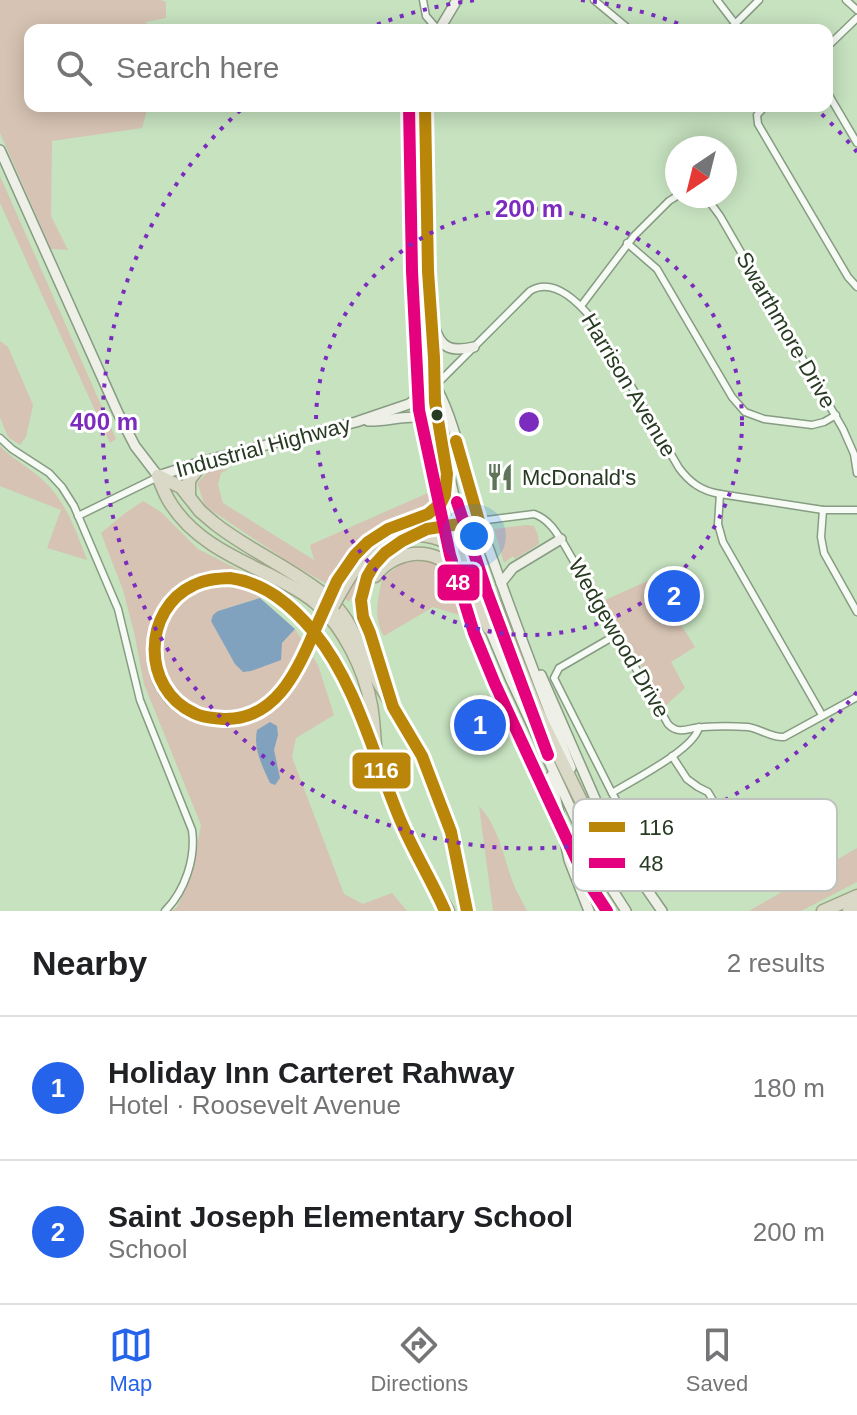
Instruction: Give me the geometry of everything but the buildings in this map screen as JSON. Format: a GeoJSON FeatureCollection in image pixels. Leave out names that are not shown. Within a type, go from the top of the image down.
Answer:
{"type":"FeatureCollection","features":[{"type":"Feature","properties":{"kind":"highway"},"geometry":{"type":"LineString","coordinates":[[189,497],[189,480],[204,461]]}},
{"type":"Feature","properties":{"kind":"highway"},"geometry":{"type":"LineString","coordinates":[[302,659],[334,586],[362,547],[395,526],[425,516],[439,505],[446,490],[445,461]]}},
{"type":"Feature","properties":{"kind":"highway"},"geometry":{"type":"LineString","coordinates":[[158,476],[181,487],[223,530],[332,602],[354,631],[371,668],[418,749],[433,785],[451,832],[469,911]]}},
{"type":"Feature","properties":{"kind":"highway"},"geometry":{"type":"LineString","coordinates":[[158,476],[168,500],[204,539],[298,590],[332,618],[351,648],[369,697],[376,755]]}},
{"type":"Feature","properties":{"kind":"highway"},"geometry":{"type":"LineString","coordinates":[[393,707],[363,617],[361,600],[367,577],[374,565],[410,535],[427,529],[460,525]]}},
{"type":"Feature","properties":{"kind":"highway"},"geometry":{"type":"LineString","coordinates":[[446,911],[412,847],[376,755],[336,667],[318,637],[294,609],[257,585],[231,578],[208,580],[187,589],[170,604],[158,623],[153,646],[156,671],[176,701],[196,715],[222,720],[239,719],[273,701],[289,682],[302,659],[358,565],[380,545],[416,535],[446,542],[460,551],[482,577],[537,711],[580,799]]}},
{"type":"Feature","properties":{"kind":"highway"},"geometry":{"type":"LineString","coordinates":[[370,633],[367,599],[374,578],[389,562],[416,554],[432,555],[452,566],[468,586],[489,628]]}},
{"type":"Feature","properties":{"kind":"highway"},"geometry":{"type":"LineString","coordinates":[[464,895],[477,911]]}},
{"type":"Feature","properties":{"kind":"highway"},"geometry":{"type":"LineString","coordinates":[[823,911],[857,896]]}},
{"type":"Feature","properties":{"kind":"highway"},"geometry":{"type":"LineString","coordinates":[[849,911],[857,907]]}},
{"type":"Feature","properties":{"kind":"main road"},"geometry":{"type":"LineString","coordinates":[[443,24],[457,0]]}},
{"type":"Feature","properties":{"kind":"main road"},"geometry":{"type":"LineString","coordinates":[[425,112],[435,408],[445,461],[489,628],[573,813]]}},
{"type":"Feature","properties":{"kind":"main road","name":"Industrial Highway"},"geometry":{"type":"LineString","coordinates":[[0,150],[118,413],[135,446],[158,476],[361,420],[409,404],[435,386]]}},
{"type":"Feature","properties":{"kind":"main road"},"geometry":{"type":"LineString","coordinates":[[430,314],[443,344],[460,350],[474,347]]}},
{"type":"Feature","properties":{"kind":"main road"},"geometry":{"type":"LineString","coordinates":[[435,386],[447,407],[479,521],[582,799]]}},
{"type":"Feature","properties":{"kind":"main road"},"geometry":{"type":"LineString","coordinates":[[361,420],[385,421],[414,416],[438,426]]}},
{"type":"Feature","properties":{"kind":"main road"},"geometry":{"type":"LineString","coordinates":[[460,525],[479,521]]}},
{"type":"Feature","properties":{"kind":"main road"},"geometry":{"type":"LineString","coordinates":[[501,583],[513,568],[561,539]]}},
{"type":"Feature","properties":{"kind":"main road"},"geometry":{"type":"LineString","coordinates":[[527,652],[541,673],[595,799]]}},
{"type":"Feature","properties":{"kind":"main road"},"geometry":{"type":"LineString","coordinates":[[547,757],[573,873]]}},
{"type":"Feature","properties":{"kind":"main road"},"geometry":{"type":"LineString","coordinates":[[581,891],[589,911]]}},
{"type":"Feature","properties":{"kind":"main road"},"geometry":{"type":"LineString","coordinates":[[648,891],[662,911]]}},
{"type":"Feature","properties":{"kind":"street"},"geometry":{"type":"LineString","coordinates":[[423,0],[426,16],[433,24]]}},
{"type":"Feature","properties":{"kind":"street"},"geometry":{"type":"LineString","coordinates":[[594,0],[623,24]]}},
{"type":"Feature","properties":{"kind":"street"},"geometry":{"type":"LineString","coordinates":[[717,0],[736,24]]}},
{"type":"Feature","properties":{"kind":"street"},"geometry":{"type":"LineString","coordinates":[[740,24],[759,0]]}},
{"type":"Feature","properties":{"kind":"street"},"geometry":{"type":"LineString","coordinates":[[846,0],[857,10]]}},
{"type":"Feature","properties":{"kind":"street"},"geometry":{"type":"LineString","coordinates":[[833,41],[857,18]]}},
{"type":"Feature","properties":{"kind":"street"},"geometry":{"type":"LineString","coordinates":[[833,102],[857,143]]}},
{"type":"Feature","properties":{"kind":"street"},"geometry":{"type":"LineString","coordinates":[[760,112],[757,116],[758,124],[848,277],[857,287]]}},
{"type":"Feature","properties":{"kind":"street"},"geometry":{"type":"LineString","coordinates":[[581,306],[627,243],[665,205]]}},
{"type":"Feature","properties":{"kind":"street","name":"Swarthmore Drive"},"geometry":{"type":"LineString","coordinates":[[714,208],[836,415],[852,447],[857,473]]}},
{"type":"Feature","properties":{"kind":"street"},"geometry":{"type":"LineString","coordinates":[[627,243],[657,269],[741,408],[759,418],[812,425],[836,415]]}},
{"type":"Feature","properties":{"kind":"street","name":"Harrison Avenue"},"geometry":{"type":"LineString","coordinates":[[435,386],[530,291],[551,287],[581,306],[592,319],[684,474],[700,488],[823,510],[857,510]]}},
{"type":"Feature","properties":{"kind":"street"},"geometry":{"type":"LineString","coordinates":[[0,438],[7,446],[49,473],[69,497],[118,609],[140,700],[192,830],[193,850],[188,872],[178,894],[165,911]]}},
{"type":"Feature","properties":{"kind":"street"},"geometry":{"type":"LineString","coordinates":[[78,516],[158,476]]}},
{"type":"Feature","properties":{"kind":"street"},"geometry":{"type":"LineString","coordinates":[[720,494],[718,524],[723,542],[822,715]]}},
{"type":"Feature","properties":{"kind":"street"},"geometry":{"type":"LineString","coordinates":[[823,510],[821,537],[824,553],[857,612]]}},
{"type":"Feature","properties":{"kind":"street","name":"Wedgewood Drive"},"geometry":{"type":"LineString","coordinates":[[479,521],[534,514],[547,521],[561,539],[671,728],[681,731],[699,727],[746,727],[780,738],[857,697]]}},
{"type":"Feature","properties":{"kind":"street"},"geometry":{"type":"LineString","coordinates":[[616,635],[559,668],[554,678],[616,799]]}},
{"type":"Feature","properties":{"kind":"street"},"geometry":{"type":"LineString","coordinates":[[612,793],[691,743],[699,727]]}},
{"type":"Feature","properties":{"kind":"street"},"geometry":{"type":"LineString","coordinates":[[672,756],[687,779],[708,792],[712,799]]}},
{"type":"Feature","properties":{"kind":"shaded area"},"geometry":{"type":"Polygon","coordinates":[[[0,0],[166,2],[166,18],[146,24],[24,24],[24,112],[146,112],[142,128],[52,141],[51,216],[68,250],[51,249],[0,133],[0,0]]]}},
{"type":"Feature","properties":{"kind":"shaded area"},"geometry":{"type":"Polygon","coordinates":[[[0,176],[116,439],[110,443],[0,203],[0,176]]]}},
{"type":"Feature","properties":{"kind":"shaded area"},"geometry":{"type":"Polygon","coordinates":[[[0,341],[8,347],[33,405],[26,437],[20,445],[8,437],[0,417],[0,341]]]}},
{"type":"Feature","properties":{"kind":"shaded area"},"geometry":{"type":"Polygon","coordinates":[[[0,446],[53,490],[70,518],[87,560],[47,548],[61,510],[0,486],[0,446]]]}},
{"type":"Feature","properties":{"kind":"shaded area"},"geometry":{"type":"Polygon","coordinates":[[[229,469],[221,473],[218,485],[223,503],[314,560],[310,545],[439,488],[447,518],[426,523],[373,556],[349,602],[325,583],[205,506],[197,483],[209,471],[229,469]]]}},
{"type":"Feature","properties":{"kind":"shaded area"},"geometry":{"type":"Polygon","coordinates":[[[143,501],[161,512],[198,549],[249,575],[260,598],[218,611],[282,643],[295,629],[318,665],[334,715],[296,738],[292,757],[344,894],[363,904],[392,893],[407,911],[172,911],[177,907],[192,875],[201,825],[144,684],[123,590],[101,533],[143,501]]]}},
{"type":"Feature","properties":{"kind":"shaded area"},"geometry":{"type":"Polygon","coordinates":[[[534,526],[539,544],[504,563],[494,529],[534,526]]]}},
{"type":"Feature","properties":{"kind":"shaded area"},"geometry":{"type":"Polygon","coordinates":[[[433,561],[456,580],[473,619],[433,607],[384,636],[377,615],[382,579],[403,562],[433,561]]]}},
{"type":"Feature","properties":{"kind":"shaded area"},"geometry":{"type":"Polygon","coordinates":[[[652,579],[695,647],[671,662],[685,688],[665,706],[603,601],[652,579]]]}},
{"type":"Feature","properties":{"kind":"shaded area"},"geometry":{"type":"Polygon","coordinates":[[[479,806],[497,834],[515,888],[527,911],[493,911],[479,806]]]}},
{"type":"Feature","properties":{"kind":"shaded area"},"geometry":{"type":"Polygon","coordinates":[[[857,848],[857,882],[801,911],[749,911],[783,891],[837,891],[837,860],[857,848]]]}},
{"type":"Feature","properties":{"kind":"shaded area"},"geometry":{"type":"Polygon","coordinates":[[[589,891],[602,891],[614,911],[595,911],[589,891]]]}},
{"type":"Feature","properties":{"kind":"water"},"geometry":{"type":"Polygon","coordinates":[[[260,598],[295,629],[282,643],[281,660],[243,672],[235,664],[211,621],[218,611],[260,598]]]}},
{"type":"Feature","properties":{"kind":"water"},"geometry":{"type":"Polygon","coordinates":[[[270,722],[277,726],[278,735],[274,750],[280,778],[275,785],[270,783],[256,744],[257,730],[270,722]]]}},
{"type":"Feature","properties":{"kind":"transit line","name":"48"},"geometry":{"type":"LineString","coordinates":[[409,112],[419,410],[450,555],[474,633],[495,684],[573,852]]}},
{"type":"Feature","properties":{"kind":"transit line","name":"116"},"geometry":{"type":"LineString","coordinates":[[314,632],[337,581],[355,555],[388,529],[428,514],[445,495],[447,474],[435,402],[428,271],[425,112]]}},
{"type":"Feature","properties":{"kind":"transit line","name":"116"},"geometry":{"type":"LineString","coordinates":[[456,441],[479,521],[427,529],[402,541],[374,565],[361,600],[363,617],[393,707],[422,756],[451,832],[467,911]]}},
{"type":"Feature","properties":{"kind":"transit line","name":"48"},"geometry":{"type":"LineString","coordinates":[[457,502],[548,755]]}},
{"type":"Feature","properties":{"kind":"transit line","name":"116"},"geometry":{"type":"LineString","coordinates":[[230,578],[255,585],[277,597],[314,632],[291,678],[270,703],[241,718],[208,718],[177,702],[164,686],[157,668],[157,630],[177,596],[198,583],[230,578]]}},
{"type":"Feature","properties":{"kind":"transit line","name":"116"},"geometry":{"type":"LineString","coordinates":[[314,632],[329,652],[353,697],[404,829],[445,911]]}},
{"type":"Feature","properties":{"kind":"transit line","name":"48"},"geometry":{"type":"LineString","coordinates":[[594,891],[607,911]]}},
{"type":"Feature","properties":{"kind":"place","name":"McDonald's"},"geometry":{"type":"Point","coordinates":[500,477]}},
{"type":"Feature","properties":{"kind":"place","name":"Saint Joseph Elementary School"},"geometry":{"type":"Point","coordinates":[674,596]}},
{"type":"Feature","properties":{"kind":"place","name":"Holiday Inn Carteret Rahway"},"geometry":{"type":"Point","coordinates":[480,725]}}]}
